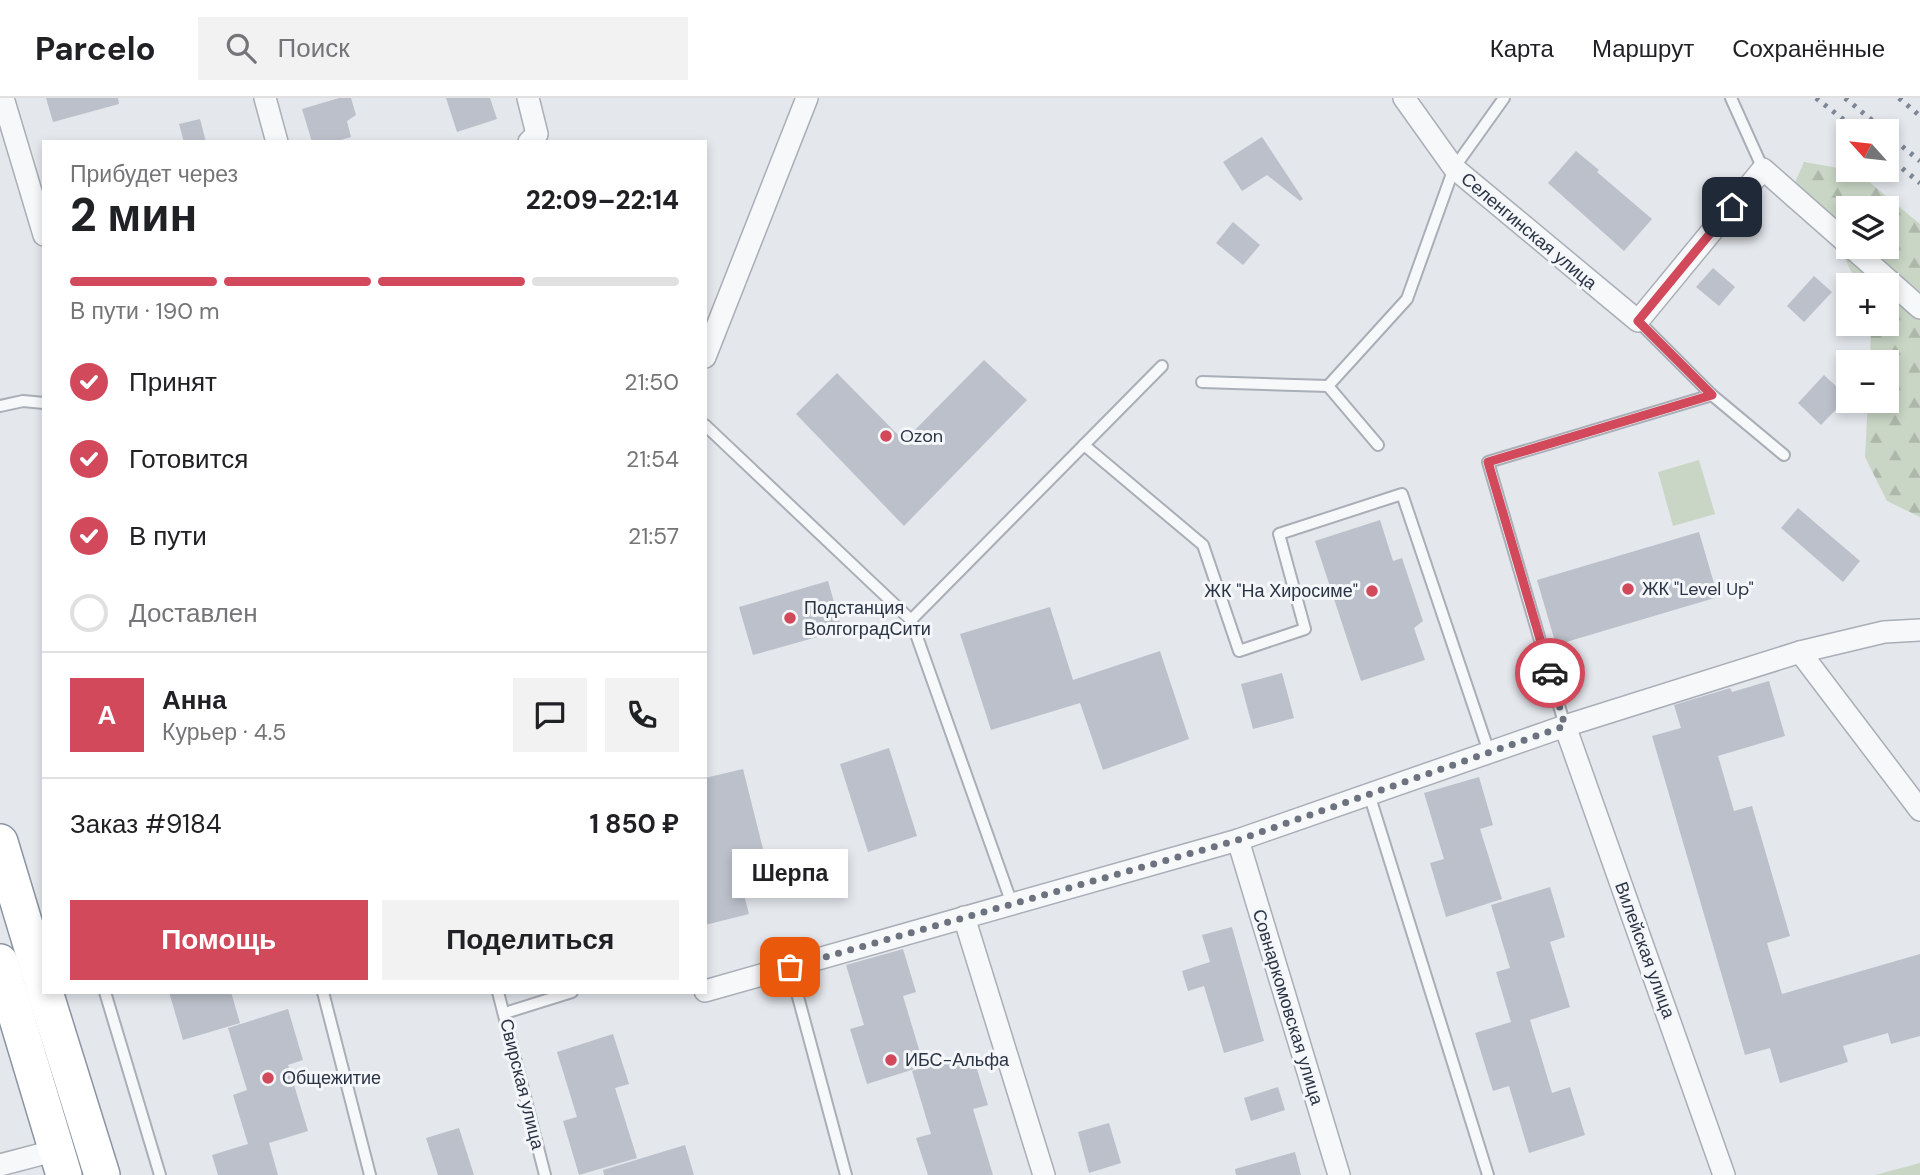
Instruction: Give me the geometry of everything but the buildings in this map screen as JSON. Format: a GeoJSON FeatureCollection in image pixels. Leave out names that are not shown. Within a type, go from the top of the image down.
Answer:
{"type":"FeatureCollection","features":[{"type":"Feature","properties":{"kind":"highway"},"geometry":{"type":"LineString","coordinates":[[0,842],[33,914],[42,976]]}},
{"type":"Feature","properties":{"kind":"highway"},"geometry":{"type":"LineString","coordinates":[[0,962],[60,1162]]}},
{"type":"Feature","properties":{"kind":"highway"},"geometry":{"type":"LineString","coordinates":[[45,994],[102,1175]]}},
{"type":"Feature","properties":{"kind":"street"},"geometry":{"type":"LineString","coordinates":[[3,98],[42,228]]}},
{"type":"Feature","properties":{"kind":"street"},"geometry":{"type":"LineString","coordinates":[[265,98],[276,140]]}},
{"type":"Feature","properties":{"kind":"street"},"geometry":{"type":"LineString","coordinates":[[528,98],[533,138]]}},
{"type":"Feature","properties":{"kind":"street"},"geometry":{"type":"LineString","coordinates":[[707,352],[807,98]]}},
{"type":"Feature","properties":{"kind":"street","name":"Селенгинская улица"},"geometry":{"type":"LineString","coordinates":[[1404,98],[1454,168],[1638,321]]}},
{"type":"Feature","properties":{"kind":"street"},"geometry":{"type":"LineString","coordinates":[[1638,321],[1763,169],[1836,234]]}},
{"type":"Feature","properties":{"kind":"street"},"geometry":{"type":"LineString","coordinates":[[1865,259],[1920,308]]}},
{"type":"Feature","properties":{"kind":"street"},"geometry":{"type":"LineString","coordinates":[[707,991],[1238,840],[1565,726],[1800,652],[1884,632],[1920,630]]}},
{"type":"Feature","properties":{"kind":"street"},"geometry":{"type":"LineString","coordinates":[[1800,652],[1920,810]]}},
{"type":"Feature","properties":{"kind":"street","name":"Вилейская улица"},"geometry":{"type":"LineString","coordinates":[[1565,726],[1723,1175]]}},
{"type":"Feature","properties":{"kind":"street","name":"Совнаркомовская улица"},"geometry":{"type":"LineString","coordinates":[[1238,840],[1339,1175]]}},
{"type":"Feature","properties":{"kind":"street"},"geometry":{"type":"LineString","coordinates":[[964,917],[1044,1175]]}},
{"type":"Feature","properties":{"kind":"street"},"geometry":{"type":"LineString","coordinates":[[0,1166],[60,1162]]}},
{"type":"Feature","properties":{"kind":"lane"},"geometry":{"type":"LineString","coordinates":[[1328,386],[1407,299],[1454,168],[1504,98]]}},
{"type":"Feature","properties":{"kind":"lane"},"geometry":{"type":"LineString","coordinates":[[1731,98],[1763,169]]}},
{"type":"Feature","properties":{"kind":"lane"},"geometry":{"type":"LineString","coordinates":[[1638,321],[1712,395],[1784,455]]}},
{"type":"Feature","properties":{"kind":"lane"},"geometry":{"type":"LineString","coordinates":[[911,620],[1162,366]]}},
{"type":"Feature","properties":{"kind":"lane"},"geometry":{"type":"LineString","coordinates":[[1202,382],[1328,386],[1378,446]]}},
{"type":"Feature","properties":{"kind":"lane"},"geometry":{"type":"LineString","coordinates":[[1565,726],[1488,462],[1712,395]]}},
{"type":"Feature","properties":{"kind":"lane"},"geometry":{"type":"LineString","coordinates":[[0,406],[23,401],[42,403]]}},
{"type":"Feature","properties":{"kind":"lane"},"geometry":{"type":"LineString","coordinates":[[707,427],[911,620],[1012,904]]}},
{"type":"Feature","properties":{"kind":"lane"},"geometry":{"type":"LineString","coordinates":[[1084,445],[1203,545],[1238,650],[1305,629],[1279,534],[1402,494],[1489,752]]}},
{"type":"Feature","properties":{"kind":"lane"},"geometry":{"type":"LineString","coordinates":[[1369,794],[1488,1175]]}},
{"type":"Feature","properties":{"kind":"lane"},"geometry":{"type":"LineString","coordinates":[[790,967],[846,1175]]}},
{"type":"Feature","properties":{"kind":"lane"},"geometry":{"type":"LineString","coordinates":[[106,994],[160,1175]]}},
{"type":"Feature","properties":{"kind":"lane"},"geometry":{"type":"LineString","coordinates":[[324,994],[370,1175]]}},
{"type":"Feature","properties":{"kind":"lane","name":"Свирская улица"},"geometry":{"type":"LineString","coordinates":[[499,994],[545,1175]]}},
{"type":"Feature","properties":{"kind":"lane"},"geometry":{"type":"LineString","coordinates":[[505,1013],[566,994]]}},
{"type":"Feature","properties":{"kind":"green space"},"geometry":{"type":"Polygon","coordinates":[[[1804,162],[1836,168],[1836,182],[1869,182],[1886,196],[1836,196],[1836,245],[1785,205],[1804,162]]]}},
{"type":"Feature","properties":{"kind":"green space"},"geometry":{"type":"Polygon","coordinates":[[[1899,207],[1920,224],[1920,517],[1887,501],[1865,457],[1867,413],[1899,413],[1899,350],[1870,350],[1871,336],[1899,336],[1899,273],[1852,273],[1845,259],[1899,259],[1899,207]]]}},
{"type":"Feature","properties":{"kind":"green space"},"geometry":{"type":"Polygon","coordinates":[[[1699,460],[1715,514],[1673,526],[1658,472],[1699,460]]]}},
{"type":"Feature","properties":{"kind":"green space"},"geometry":{"type":"Polygon","coordinates":[[[1920,1163],[1920,1175],[1875,1175],[1920,1163]]]}},
{"type":"Feature","properties":{"kind":"railway"},"geometry":{"type":"LineString","coordinates":[[1816,98],[1843,119]]}},
{"type":"Feature","properties":{"kind":"railway"},"geometry":{"type":"LineString","coordinates":[[1845,98],[1870,119]]}},
{"type":"Feature","properties":{"kind":"railway"},"geometry":{"type":"LineString","coordinates":[[1899,98],[1920,116]]}},
{"type":"Feature","properties":{"kind":"railway"},"geometry":{"type":"LineString","coordinates":[[1899,144],[1920,161]]}},
{"type":"Feature","properties":{"kind":"railway"},"geometry":{"type":"LineString","coordinates":[[1899,166],[1920,183]]}},
{"type":"Feature","properties":{"kind":"way so far"},"geometry":{"type":"LineString","coordinates":[[790,967],[1238,840],[1565,726],[1550,673]]}},
{"type":"Feature","properties":{"kind":"place","name":"Ozon"},"geometry":{"type":"Point","coordinates":[886,436]}},
{"type":"Feature","properties":{"kind":"place","name":"ЖК \"Level Up\""},"geometry":{"type":"Point","coordinates":[1628,589]}},
{"type":"Feature","properties":{"kind":"place","name":"ЖК \"На Хиросиме\""},"geometry":{"type":"Point","coordinates":[1372,591]}},
{"type":"Feature","properties":{"kind":"place","name":"Подстанция ВолгоградСити"},"geometry":{"type":"Point","coordinates":[790,618]}},
{"type":"Feature","properties":{"kind":"place","name":"Шерпа"},"geometry":{"type":"Point","coordinates":[790,967]}},
{"type":"Feature","properties":{"kind":"place","name":"ИБС-Альфа"},"geometry":{"type":"Point","coordinates":[891,1060]}},
{"type":"Feature","properties":{"kind":"place","name":"Общежитие"},"geometry":{"type":"Point","coordinates":[268,1078]}},
{"type":"Feature","properties":{"kind":"route"},"geometry":{"type":"LineString","coordinates":[[1550,673],[1488,462],[1712,395],[1638,321],[1732,207]]}}]}
